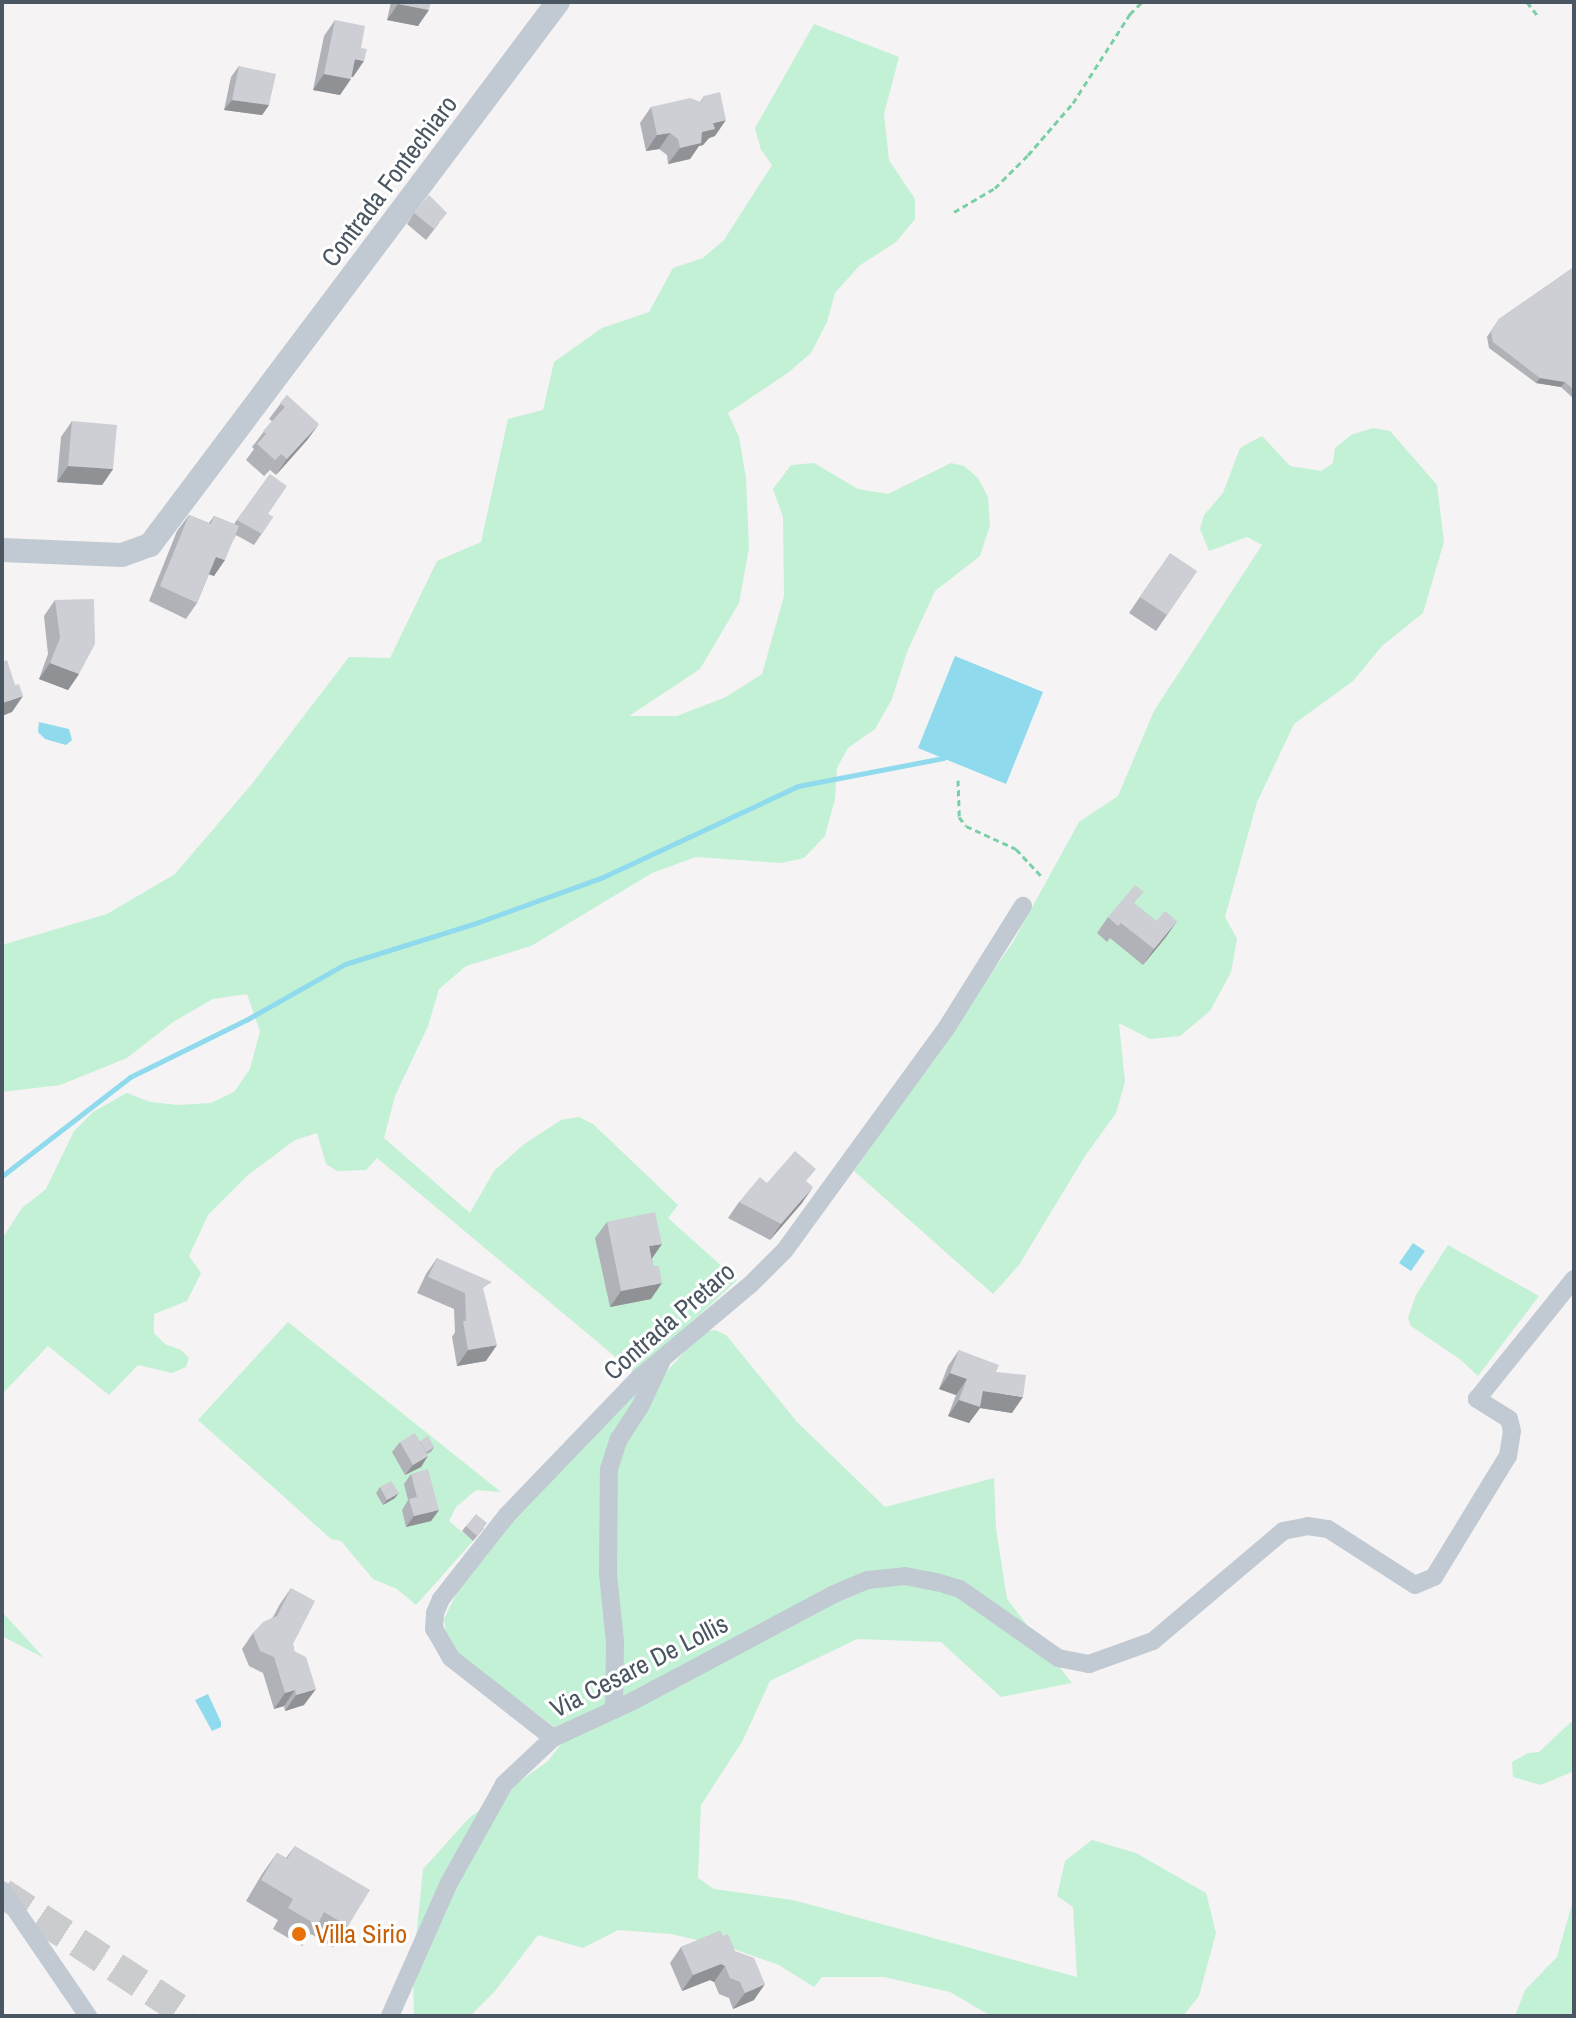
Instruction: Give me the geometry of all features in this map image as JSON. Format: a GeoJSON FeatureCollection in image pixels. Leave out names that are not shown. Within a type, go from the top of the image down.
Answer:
{"type":"FeatureCollection","features":[{"type":"Feature","properties":{"kind":"street","name":"Contrada Fontechiaro"},"geometry":{"type":"LineString","coordinates":[[2,550],[122,555],[150,545],[558,2]]}},
{"type":"Feature","properties":{"kind":"street","name":"Contrada Pretaro"},"geometry":{"type":"LineString","coordinates":[[553,1738],[451,1658],[434,1629],[435,1613],[441,1599],[507,1515],[639,1378],[751,1284],[785,1250],[947,1027],[1023,906]]}},
{"type":"Feature","properties":{"kind":"street","name":"Via Cesare De Lollis"},"geometry":{"type":"LineString","coordinates":[[390,2016],[449,1883],[504,1784],[553,1738],[832,1595],[868,1580],[905,1576],[960,1589],[1058,1658],[1089,1664],[1153,1641],[1283,1531],[1308,1526],[1328,1529],[1415,1585],[1434,1577],[1508,1456],[1512,1431],[1509,1419],[1477,1399],[1574,1279]]}},
{"type":"Feature","properties":{"kind":"street"},"geometry":{"type":"LineString","coordinates":[[614,1709],[615,1642],[608,1574],[609,1469],[619,1439],[640,1407],[663,1358]]}},
{"type":"Feature","properties":{"kind":"street"},"geometry":{"type":"LineString","coordinates":[[2,1890],[88,2016]]}},
{"type":"Feature","properties":{"kind":"path"},"geometry":{"type":"LineString","coordinates":[[954,212],[995,188],[1028,155],[1073,103],[1130,14],[1142,2]]}},
{"type":"Feature","properties":{"kind":"path"},"geometry":{"type":"LineString","coordinates":[[1527,2],[1537,15]]}},
{"type":"Feature","properties":{"kind":"path"},"geometry":{"type":"LineString","coordinates":[[958,780],[959,817],[966,826],[1016,849],[1041,876]]}},
{"type":"Feature","properties":{"kind":"green space"},"geometry":{"type":"Polygon","coordinates":[[[814,24],[899,57],[884,114],[889,160],[915,199],[915,219],[896,242],[859,266],[835,293],[827,322],[811,353],[789,372],[728,413],[739,437],[746,478],[749,548],[739,603],[700,669],[629,716],[677,716],[726,697],[762,674],[784,596],[783,517],[773,489],[791,465],[814,463],[858,489],[888,494],[951,463],[964,466],[978,478],[988,497],[990,525],[980,556],[935,591],[907,652],[892,699],[875,729],[848,748],[837,768],[835,799],[825,836],[804,858],[781,863],[696,857],[652,873],[531,946],[466,966],[439,989],[428,1026],[395,1096],[384,1138],[470,1213],[494,1171],[523,1145],[561,1120],[579,1117],[593,1124],[678,1205],[668,1218],[737,1280],[636,1374],[377,1158],[366,1170],[337,1171],[326,1164],[317,1133],[295,1140],[248,1175],[208,1215],[189,1256],[201,1273],[187,1301],[154,1314],[154,1333],[165,1344],[181,1350],[189,1358],[186,1367],[172,1373],[138,1365],[109,1395],[48,1346],[2,1394],[2,1239],[22,1208],[46,1189],[74,1131],[93,1112],[127,1093],[150,1102],[178,1105],[211,1103],[234,1092],[250,1069],[260,1031],[247,994],[213,999],[173,1022],[127,1058],[60,1085],[2,1092],[2,945],[107,914],[175,874],[251,785],[349,657],[390,658],[437,561],[481,542],[508,419],[543,410],[554,362],[602,328],[649,312],[673,268],[703,258],[724,240],[772,165],[761,150],[755,128],[814,24]]]}},
{"type":"Feature","properties":{"kind":"green space"},"geometry":{"type":"Polygon","coordinates":[[[1373,428],[1390,431],[1437,485],[1444,542],[1423,613],[1382,646],[1353,681],[1294,724],[1257,802],[1225,917],[1237,939],[1231,972],[1210,1011],[1180,1036],[1150,1039],[1119,1023],[1125,1082],[1116,1113],[1085,1156],[1019,1265],[993,1294],[854,1171],[1013,942],[1079,822],[1118,796],[1154,711],[1262,545],[1247,537],[1209,551],[1200,529],[1204,515],[1223,493],[1240,448],[1262,436],[1290,466],[1321,471],[1333,463],[1335,448],[1351,435],[1373,428]]]}},
{"type":"Feature","properties":{"kind":"green space"},"geometry":{"type":"Polygon","coordinates":[[[1448,1245],[1539,1296],[1478,1376],[1461,1360],[1411,1326],[1408,1318],[1416,1295],[1448,1245]]]}},
{"type":"Feature","properties":{"kind":"green space"},"geometry":{"type":"Polygon","coordinates":[[[288,1322],[501,1492],[476,1490],[456,1507],[449,1521],[473,1541],[416,1605],[397,1589],[373,1579],[341,1541],[331,1539],[198,1420],[288,1322]]]}},
{"type":"Feature","properties":{"kind":"green space"},"geometry":{"type":"Polygon","coordinates":[[[715,1330],[726,1335],[797,1422],[885,1507],[994,1478],[996,1528],[1007,1599],[1072,1683],[1001,1697],[941,1642],[857,1639],[770,1681],[743,1740],[701,1805],[698,1878],[714,1889],[793,1900],[1077,1977],[1073,1907],[1057,1896],[1065,1861],[1092,1840],[1136,1853],[1206,1893],[1216,1933],[1199,1996],[1183,2016],[991,2016],[950,1992],[884,1977],[822,1977],[814,1987],[779,1965],[728,1947],[671,1934],[618,1930],[583,1948],[538,1935],[495,1991],[470,2016],[414,2016],[413,1969],[423,1869],[469,1818],[548,1761],[579,1721],[558,1730],[448,1646],[444,1619],[459,1588],[507,1526],[646,1381],[652,1388],[702,1332],[715,1330]]]}},
{"type":"Feature","properties":{"kind":"green space"},"geometry":{"type":"Polygon","coordinates":[[[2,1612],[17,1628],[44,1658],[2,1636],[2,1612]]]}},
{"type":"Feature","properties":{"kind":"green space"},"geometry":{"type":"Polygon","coordinates":[[[1571,1722],[1574,1724],[1574,1771],[1541,1785],[1513,1777],[1512,1762],[1528,1753],[1539,1752],[1571,1722]]]}},
{"type":"Feature","properties":{"kind":"green space"},"geometry":{"type":"Polygon","coordinates":[[[1574,1897],[1574,2016],[1515,2016],[1525,1990],[1557,1957],[1574,1897]]]}},
{"type":"Feature","properties":{"kind":"water"},"geometry":{"type":"Polygon","coordinates":[[[955,656],[1043,692],[1006,784],[918,748],[955,656]]]}},
{"type":"Feature","properties":{"kind":"water"},"geometry":{"type":"Polygon","coordinates":[[[39,722],[69,729],[72,740],[66,745],[45,739],[38,732],[39,722]]]}},
{"type":"Feature","properties":{"kind":"water"},"geometry":{"type":"Polygon","coordinates":[[[1413,1243],[1425,1251],[1411,1271],[1399,1263],[1413,1243]]]}},
{"type":"Feature","properties":{"kind":"water"},"geometry":{"type":"Polygon","coordinates":[[[208,1694],[221,1722],[221,1727],[212,1731],[195,1700],[208,1694]]]}},
{"type":"Feature","properties":{"kind":"building"},"geometry":{"type":"Polygon","coordinates":[[[398,2],[431,2],[429,10],[398,2]]]}},
{"type":"Feature","properties":{"kind":"building"},"geometry":{"type":"Polygon","coordinates":[[[335,20],[365,26],[361,48],[367,49],[364,61],[355,59],[351,79],[324,74],[335,20]]]}},
{"type":"Feature","properties":{"kind":"building"},"geometry":{"type":"Polygon","coordinates":[[[239,66],[276,74],[269,105],[232,100],[239,66]]]}},
{"type":"Feature","properties":{"kind":"building"},"geometry":{"type":"Polygon","coordinates":[[[720,92],[726,120],[713,123],[715,129],[702,132],[701,143],[680,148],[678,139],[670,133],[657,135],[651,107],[690,98],[701,102],[704,96],[720,92]]]}},
{"type":"Feature","properties":{"kind":"building"},"geometry":{"type":"Polygon","coordinates":[[[429,195],[447,213],[434,229],[414,213],[429,195]]]}},
{"type":"Feature","properties":{"kind":"building"},"geometry":{"type":"Polygon","coordinates":[[[1574,267],[1574,390],[1565,382],[1540,378],[1493,342],[1491,332],[1499,319],[1574,267]]]}},
{"type":"Feature","properties":{"kind":"building"},"geometry":{"type":"Polygon","coordinates":[[[287,395],[319,424],[287,459],[281,454],[275,460],[257,444],[266,434],[263,431],[285,407],[280,403],[287,395]]]}},
{"type":"Feature","properties":{"kind":"building"},"geometry":{"type":"Polygon","coordinates":[[[72,421],[117,425],[113,469],[68,466],[72,421]]]}},
{"type":"Feature","properties":{"kind":"building"},"geometry":{"type":"Polygon","coordinates":[[[270,474],[287,486],[268,514],[273,517],[262,534],[237,520],[270,474]]]}},
{"type":"Feature","properties":{"kind":"building"},"geometry":{"type":"Polygon","coordinates":[[[189,515],[211,524],[214,516],[239,526],[225,560],[216,557],[197,603],[160,586],[189,515]]]}},
{"type":"Feature","properties":{"kind":"building"},"geometry":{"type":"Polygon","coordinates":[[[1170,553],[1197,571],[1167,615],[1140,597],[1170,553]]]}},
{"type":"Feature","properties":{"kind":"building"},"geometry":{"type":"Polygon","coordinates":[[[94,599],[95,644],[79,674],[50,663],[60,638],[55,600],[94,599]]]}},
{"type":"Feature","properties":{"kind":"building"},"geometry":{"type":"Polygon","coordinates":[[[7,660],[15,685],[19,684],[23,696],[2,703],[2,662],[7,660]]]}},
{"type":"Feature","properties":{"kind":"building"},"geometry":{"type":"Polygon","coordinates":[[[1135,885],[1144,892],[1134,903],[1156,921],[1165,911],[1177,921],[1154,949],[1121,923],[1118,926],[1108,917],[1135,885]]]}},
{"type":"Feature","properties":{"kind":"building"},"geometry":{"type":"Polygon","coordinates":[[[795,1151],[816,1169],[806,1181],[813,1187],[781,1224],[739,1202],[760,1177],[767,1183],[795,1151]]]}},
{"type":"Feature","properties":{"kind":"building"},"geometry":{"type":"Polygon","coordinates":[[[655,1212],[662,1244],[649,1246],[653,1266],[659,1266],[662,1283],[621,1291],[607,1222],[655,1212]]]}},
{"type":"Feature","properties":{"kind":"building"},"geometry":{"type":"Polygon","coordinates":[[[437,1258],[492,1282],[483,1288],[497,1345],[468,1350],[463,1321],[466,1321],[465,1293],[428,1277],[437,1258]]]}},
{"type":"Feature","properties":{"kind":"building"},"geometry":{"type":"Polygon","coordinates":[[[959,1350],[999,1365],[996,1372],[1026,1375],[1023,1397],[983,1391],[980,1407],[959,1400],[967,1379],[950,1373],[959,1350]]]}},
{"type":"Feature","properties":{"kind":"building"},"geometry":{"type":"Polygon","coordinates":[[[415,1433],[428,1456],[413,1465],[400,1442],[415,1433]]]}},
{"type":"Feature","properties":{"kind":"building"},"geometry":{"type":"Polygon","coordinates":[[[428,1436],[434,1447],[426,1452],[420,1441],[428,1436]]]}},
{"type":"Feature","properties":{"kind":"building"},"geometry":{"type":"Polygon","coordinates":[[[428,1469],[439,1510],[414,1516],[409,1499],[417,1497],[411,1474],[428,1469]]]}},
{"type":"Feature","properties":{"kind":"building"},"geometry":{"type":"Polygon","coordinates":[[[391,1481],[399,1493],[387,1500],[380,1487],[391,1481]]]}},
{"type":"Feature","properties":{"kind":"building"},"geometry":{"type":"Polygon","coordinates":[[[476,1514],[487,1523],[477,1536],[466,1526],[476,1514]]]}},
{"type":"Feature","properties":{"kind":"building"},"geometry":{"type":"Polygon","coordinates":[[[291,1588],[315,1601],[293,1644],[294,1651],[306,1657],[316,1689],[296,1695],[295,1690],[285,1693],[274,1657],[260,1651],[253,1633],[263,1622],[277,1616],[291,1588]]]}},
{"type":"Feature","properties":{"kind":"building"},"geometry":{"type":"Polygon","coordinates":[[[295,1846],[370,1890],[348,1926],[324,1912],[317,1925],[288,1908],[293,1899],[261,1880],[277,1853],[287,1859],[295,1846]]]}},
{"type":"Feature","properties":{"kind":"building"},"geometry":{"type":"Polygon","coordinates":[[[720,1931],[723,1936],[728,1934],[735,1951],[754,1958],[765,1984],[745,1993],[740,1982],[730,1978],[721,1964],[693,1975],[681,1947],[720,1931]]]}},
{"type":"Feature","properties":{"kind":"waterway"},"geometry":{"type":"LineString","coordinates":[[2,1176],[130,1077],[246,1020],[345,964],[476,923],[603,877],[798,786],[943,758]]}},
{"type":"Feature","properties":{"kind":"tunnel"},"geometry":{"type":"LineString","coordinates":[[2,1893],[190,2016]]}},
{"type":"Feature","properties":{"kind":"place","name":"Villa Sirio"},"geometry":{"type":"Point","coordinates":[299,1934]}}]}
